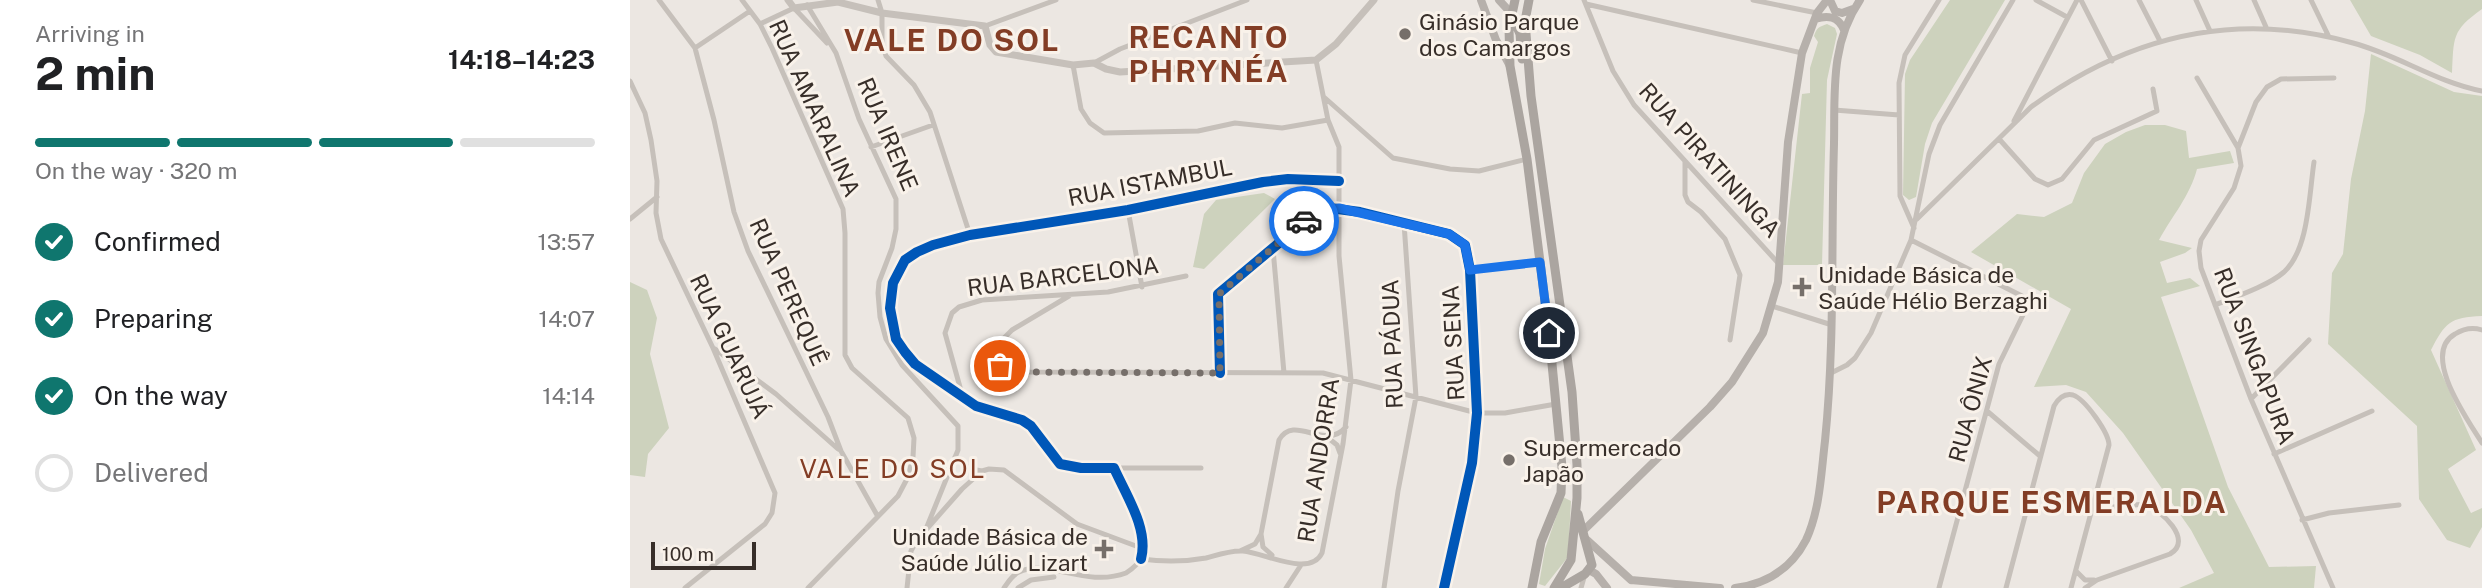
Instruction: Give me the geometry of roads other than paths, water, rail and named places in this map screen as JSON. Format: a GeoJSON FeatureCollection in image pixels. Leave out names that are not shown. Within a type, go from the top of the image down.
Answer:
{"type":"FeatureCollection","features":[{"type":"Feature","properties":{"kind":"main road"},"geometry":{"type":"LineString","coordinates":[[1481,0],[1496,40],[1510,66]]}},
{"type":"Feature","properties":{"kind":"main road"},"geometry":{"type":"LineString","coordinates":[[1499,0],[1511,13],[1520,34],[1525,86],[1531,96]]}},
{"type":"Feature","properties":{"kind":"main road"},"geometry":{"type":"LineString","coordinates":[[1515,0],[1509,28],[1510,66],[1527,159],[1562,467],[1561,493],[1541,542],[1532,588]]}},
{"type":"Feature","properties":{"kind":"main road"},"geometry":{"type":"LineString","coordinates":[[1529,0],[1525,21],[1531,96],[1572,392],[1577,465],[1571,560],[1554,588]]}},
{"type":"Feature","properties":{"kind":"main road"},"geometry":{"type":"LineString","coordinates":[[1585,536],[1732,382],[1753,352],[1772,306],[1779,264],[1788,142],[1802,53],[1816,16],[1829,0],[1835,11],[1842,13],[1854,8]]}},
{"type":"Feature","properties":{"kind":"main road"},"geometry":{"type":"LineString","coordinates":[[1735,588],[1771,579],[1789,564],[1805,540],[1817,507],[1831,373],[1835,71],[1844,30],[1860,0]]}},
{"type":"Feature","properties":{"kind":"main road"},"geometry":{"type":"LineString","coordinates":[[1816,16],[1831,16],[1837,19],[1844,30]]}},
{"type":"Feature","properties":{"kind":"main road"},"geometry":{"type":"LineString","coordinates":[[1561,588],[1587,572],[1592,561],[1576,508]]}},
{"type":"Feature","properties":{"kind":"main road"},"geometry":{"type":"LineString","coordinates":[[1585,536],[1633,584]]}},
{"type":"Feature","properties":{"kind":"main road"},"geometry":{"type":"LineString","coordinates":[[1587,572],[1596,573],[1607,588]]}},
{"type":"Feature","properties":{"kind":"main road"},"geometry":{"type":"LineString","coordinates":[[1625,588],[1633,584],[1720,588]]}},
{"type":"Feature","properties":{"kind":"street","name":"RUA PEREQUÊ"},"geometry":{"type":"LineString","coordinates":[[659,0],[695,48],[734,212],[748,251],[828,417],[841,451],[877,515]]}},
{"type":"Feature","properties":{"kind":"street","name":"RUA AMARALINA"},"geometry":{"type":"LineString","coordinates":[[743,0],[760,24],[843,209],[845,355],[852,368],[901,412],[912,427],[913,457],[908,477],[898,496],[808,588]]}},
{"type":"Feature","properties":{"kind":"street","name":"RUA IRENE"},"geometry":{"type":"LineString","coordinates":[[788,0],[836,53]]}},
{"type":"Feature","properties":{"kind":"street"},"geometry":{"type":"LineString","coordinates":[[878,0],[880,29],[886,56],[914,85],[930,112],[970,235]]}},
{"type":"Feature","properties":{"kind":"street"},"geometry":{"type":"LineString","coordinates":[[760,24],[805,3],[839,1],[881,13],[985,26],[1056,0]]}},
{"type":"Feature","properties":{"kind":"street"},"geometry":{"type":"LineString","coordinates":[[985,26],[990,45],[996,52],[1073,65],[1094,63],[1119,50],[1247,0]]}},
{"type":"Feature","properties":{"kind":"street"},"geometry":{"type":"LineString","coordinates":[[1094,63],[1120,72],[1316,60],[1336,44],[1374,0]]}},
{"type":"Feature","properties":{"kind":"street"},"geometry":{"type":"LineString","coordinates":[[1753,0],[1816,16]]}},
{"type":"Feature","properties":{"kind":"street"},"geometry":{"type":"LineString","coordinates":[[1831,373],[1855,358],[1871,333],[1911,240],[1928,154],[1940,125],[2013,0]]}},
{"type":"Feature","properties":{"kind":"street"},"geometry":{"type":"LineString","coordinates":[[2036,0],[2067,17]]}},
{"type":"Feature","properties":{"kind":"street"},"geometry":{"type":"LineString","coordinates":[[2012,126],[2067,17],[2079,0],[2112,61]]}},
{"type":"Feature","properties":{"kind":"street"},"geometry":{"type":"LineString","coordinates":[[2139,0],[2160,41]]}},
{"type":"Feature","properties":{"kind":"street"},"geometry":{"type":"LineString","coordinates":[[2196,0],[2210,31]]}},
{"type":"Feature","properties":{"kind":"street"},"geometry":{"type":"LineString","coordinates":[[2254,0],[2266,27]]}},
{"type":"Feature","properties":{"kind":"street"},"geometry":{"type":"LineString","coordinates":[[2311,0],[2329,37]]}},
{"type":"Feature","properties":{"kind":"street"},"geometry":{"type":"LineString","coordinates":[[1913,228],[1900,197],[1899,83],[1905,55],[1936,1]]}},
{"type":"Feature","properties":{"kind":"street"},"geometry":{"type":"LineString","coordinates":[[1585,2],[1802,53]]}},
{"type":"Feature","properties":{"kind":"street","name":"RUA PIRATININGA"},"geometry":{"type":"LineString","coordinates":[[1585,2],[1613,71],[1625,92],[1779,264]]}},
{"type":"Feature","properties":{"kind":"street","name":"RUA IRENE"},"geometry":{"type":"LineString","coordinates":[[805,3],[836,53],[846,88],[896,199],[898,219],[892,248],[879,282],[880,317],[886,339],[894,354],[958,426],[960,435],[955,457],[926,529]]}},
{"type":"Feature","properties":{"kind":"street"},"geometry":{"type":"LineString","coordinates":[[695,48],[750,11]]}},
{"type":"Feature","properties":{"kind":"street"},"geometry":{"type":"LineString","coordinates":[[1917,219],[2031,107],[2051,93],[2112,61],[2160,41],[2210,31],[2266,27],[2329,37],[2385,53],[2446,81],[2482,91]]}},
{"type":"Feature","properties":{"kind":"street","name":"RUA ANDORRA"},"geometry":{"type":"LineString","coordinates":[[1141,559],[1190,560],[1240,551],[1311,565],[1319,560],[1322,553],[1346,426],[1351,380],[1339,256],[1339,146],[1328,120],[1316,60]]}},
{"type":"Feature","properties":{"kind":"street"},"geometry":{"type":"LineString","coordinates":[[1073,65],[1081,109],[1090,123],[1104,133],[1198,131],[1235,123],[1282,128],[1328,120]]}},
{"type":"Feature","properties":{"kind":"street","name":"RUA SINGAPURA"},"geometry":{"type":"LineString","coordinates":[[2332,588],[2250,399],[2201,268],[2199,251],[2201,240],[2234,188],[2241,166],[2238,148],[2261,93],[2274,81],[2294,77],[2334,78]]}},
{"type":"Feature","properties":{"kind":"street"},"geometry":{"type":"LineString","coordinates":[[2197,78],[2238,148]]}},
{"type":"Feature","properties":{"kind":"street","name":"RUA GUARUJÁ"},"geometry":{"type":"LineString","coordinates":[[630,81],[645,113],[651,140],[657,181],[656,213],[661,239],[713,348],[775,493],[775,503],[765,524],[687,587]]}},
{"type":"Feature","properties":{"kind":"street"},"geometry":{"type":"LineString","coordinates":[[2000,139],[2035,179],[2044,184],[2054,184],[2062,179],[2101,135],[2155,113],[2158,108],[2153,89]]}},
{"type":"Feature","properties":{"kind":"street"},"geometry":{"type":"LineString","coordinates":[[1325,98],[1393,158],[1450,169],[1479,171],[1527,159]]}},
{"type":"Feature","properties":{"kind":"street"},"geometry":{"type":"LineString","coordinates":[[1834,110],[1899,115]]}},
{"type":"Feature","properties":{"kind":"street"},"geometry":{"type":"LineString","coordinates":[[871,147],[933,125]]}},
{"type":"Feature","properties":{"kind":"street"},"geometry":{"type":"LineString","coordinates":[[1685,161],[1685,195],[1688,202],[1701,212],[1725,239],[1740,275],[1730,340]]}},
{"type":"Feature","properties":{"kind":"street"},"geometry":{"type":"LineString","coordinates":[[2215,305],[2283,273],[2299,252],[2314,162]]}},
{"type":"Feature","properties":{"kind":"street","name":"RUA ISTAMBUL"},"geometry":{"type":"LineString","coordinates":[[905,260],[933,245],[970,235],[1128,209],[1264,182],[1287,179],[1339,181]]}},
{"type":"Feature","properties":{"kind":"street"},"geometry":{"type":"LineString","coordinates":[[630,219],[657,197]]}},
{"type":"Feature","properties":{"kind":"street"},"geometry":{"type":"LineString","coordinates":[[1220,373],[1219,294],[1317,212],[1339,208]]}},
{"type":"Feature","properties":{"kind":"street","name":"RUA SENA"},"geometry":{"type":"LineString","coordinates":[[1339,208],[1456,237],[1465,245],[1470,270],[1477,413],[1472,463],[1444,588]]}},
{"type":"Feature","properties":{"kind":"street"},"geometry":{"type":"LineString","coordinates":[[1128,209],[1142,287]]}},
{"type":"Feature","properties":{"kind":"street","name":"RUA PÁDUA"},"geometry":{"type":"LineString","coordinates":[[1384,588],[1398,491],[1416,397],[1404,223]]}},
{"type":"Feature","properties":{"kind":"street","name":"RUA ÔNIX"},"geometry":{"type":"LineString","coordinates":[[1911,240],[1974,270],[2022,296],[2025,301],[2023,316],[1999,364],[1939,588]]}},
{"type":"Feature","properties":{"kind":"street"},"geometry":{"type":"LineString","coordinates":[[892,248],[897,257],[905,260],[893,283],[890,308],[896,339],[915,364],[962,398],[976,407],[1022,420],[1031,426],[1060,464],[1081,468],[1200,468]]}},
{"type":"Feature","properties":{"kind":"street"},"geometry":{"type":"LineString","coordinates":[[1273,249],[1284,373]]}},
{"type":"Feature","properties":{"kind":"street"},"geometry":{"type":"LineString","coordinates":[[1470,270],[1540,262]]}},
{"type":"Feature","properties":{"kind":"street","name":"RUA BARCELONA"},"geometry":{"type":"LineString","coordinates":[[962,398],[945,333],[952,313],[967,303],[1069,296],[1142,287],[1186,276]]}},
{"type":"Feature","properties":{"kind":"street"},"geometry":{"type":"LineString","coordinates":[[1069,296],[1004,336],[996,350],[1000,366],[1008,371],[1021,372],[1323,373],[1477,413],[1505,413],[1556,404]]}},
{"type":"Feature","properties":{"kind":"street"},"geometry":{"type":"LineString","coordinates":[[1772,306],[1832,325]]}},
{"type":"Feature","properties":{"kind":"street"},"geometry":{"type":"LineString","coordinates":[[2482,330],[2466,330],[2454,334],[2445,343],[2441,360],[2446,379],[2482,443]]}},
{"type":"Feature","properties":{"kind":"street"},"geometry":{"type":"LineString","coordinates":[[2250,399],[2309,340]]}},
{"type":"Feature","properties":{"kind":"street"},"geometry":{"type":"LineString","coordinates":[[713,348],[776,394],[841,451]]}},
{"type":"Feature","properties":{"kind":"street"},"geometry":{"type":"LineString","coordinates":[[909,372],[915,364]]}},
{"type":"Feature","properties":{"kind":"street"},"geometry":{"type":"LineString","coordinates":[[2006,588],[2054,406],[2064,396],[2076,396],[2109,437],[2109,445],[2071,588]]}},
{"type":"Feature","properties":{"kind":"street"},"geometry":{"type":"LineString","coordinates":[[1987,411],[2040,456]]}},
{"type":"Feature","properties":{"kind":"street"},"geometry":{"type":"LineString","coordinates":[[2274,454],[2372,411]]}},
{"type":"Feature","properties":{"kind":"street"},"geometry":{"type":"LineString","coordinates":[[1277,559],[1262,544],[1261,534],[1279,440],[1283,434],[1292,430],[1327,437],[1339,434],[1346,426]]}},
{"type":"Feature","properties":{"kind":"street"},"geometry":{"type":"LineString","coordinates":[[1327,437],[1337,445],[1340,457]]}},
{"type":"Feature","properties":{"kind":"street"},"geometry":{"type":"LineString","coordinates":[[955,457],[971,469],[982,471]]}},
{"type":"Feature","properties":{"kind":"street"},"geometry":{"type":"LineString","coordinates":[[907,588],[911,551],[926,529],[962,489],[989,468],[1004,470],[1077,524],[1144,549]]}},
{"type":"Feature","properties":{"kind":"street"},"geometry":{"type":"LineString","coordinates":[[1004,588],[1013,576],[1031,569],[1097,584],[1117,579],[1141,559],[1144,549],[1140,527],[1114,468]]}},
{"type":"Feature","properties":{"kind":"street"},"geometry":{"type":"LineString","coordinates":[[2085,588],[2097,580],[2170,554],[2176,551],[2180,542],[2179,535],[2153,507],[2145,504],[2093,509]]}},
{"type":"Feature","properties":{"kind":"street"},"geometry":{"type":"LineString","coordinates":[[2302,520],[2329,513],[2399,505]]}},
{"type":"Feature","properties":{"kind":"street"},"geometry":{"type":"LineString","coordinates":[[1240,551],[1255,544],[1261,534]]}},
{"type":"Feature","properties":{"kind":"street"},"geometry":{"type":"LineString","coordinates":[[1286,588],[1301,565]]}},
{"type":"Feature","properties":{"kind":"street"},"geometry":{"type":"LineString","coordinates":[[2076,571],[2085,580],[2097,580]]}},
{"type":"Feature","properties":{"kind":"street"},"geometry":{"type":"LineString","coordinates":[[1581,588],[1587,572]]}},
{"type":"Feature","properties":{"kind":"street"},"geometry":{"type":"LineString","coordinates":[[1018,588],[1031,580],[1061,577]]}},
{"type":"Feature","properties":{"kind":"place","name":"Ginásio Parque dos Camargos"},"geometry":{"type":"Point","coordinates":[1405,34]}},
{"type":"Feature","properties":{"kind":"place","name":"Unidade Básica de Saúde Hélio Berzaghi"},"geometry":{"type":"Point","coordinates":[1802,287]}},
{"type":"Feature","properties":{"kind":"place","name":"Supermercado Japão"},"geometry":{"type":"Point","coordinates":[1509,460]}},
{"type":"Feature","properties":{"kind":"place","name":"Unidade Básica de Saúde Júlio Lizart"},"geometry":{"type":"Point","coordinates":[1104,549]}},
{"type":"Feature","properties":{"kind":"district","name":"VALE DO SOL"},"geometry":{"type":"Point","coordinates":[952,40]}},
{"type":"Feature","properties":{"kind":"district","name":"RECANTO PHRYNÉA"},"geometry":{"type":"Point","coordinates":[1209,54]}},
{"type":"Feature","properties":{"kind":"district","name":"VALE DO SOL"},"geometry":{"type":"Point","coordinates":[893,468]}},
{"type":"Feature","properties":{"kind":"district","name":"PARQUE ESMERALDA"},"geometry":{"type":"Point","coordinates":[2052,502]}}]}
